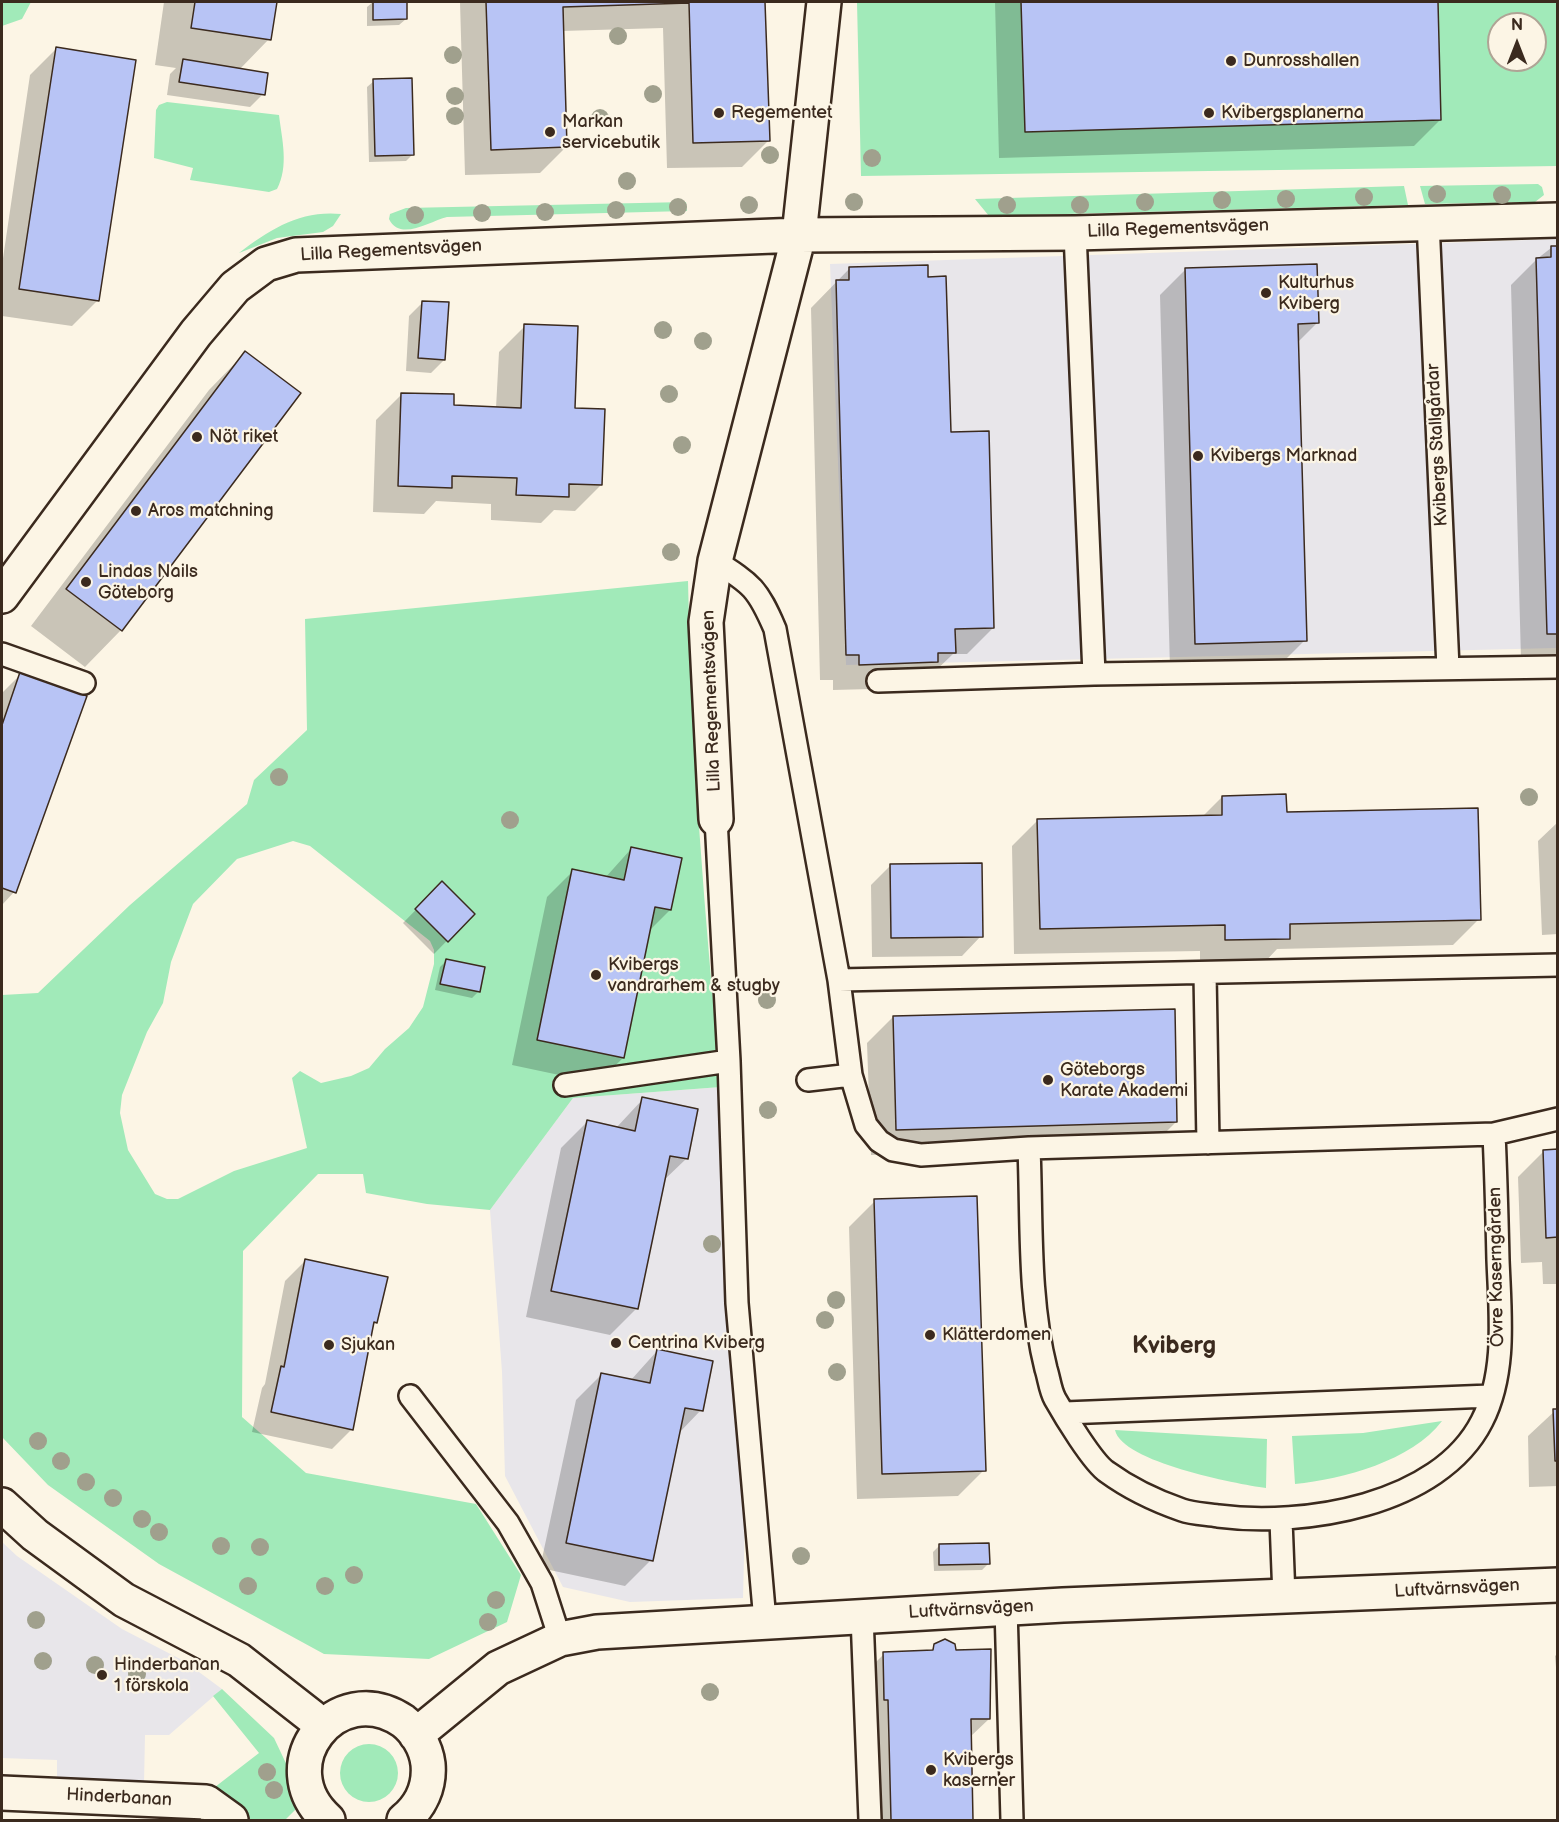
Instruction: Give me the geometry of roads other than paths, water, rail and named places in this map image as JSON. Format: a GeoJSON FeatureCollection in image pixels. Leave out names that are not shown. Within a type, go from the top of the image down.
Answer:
{"type":"FeatureCollection","features":[{"type":"Feature","properties":{"kind":"street"},"geometry":{"type":"LineString","coordinates":[[799,235],[824,2]]}},
{"type":"Feature","properties":{"kind":"street","name":"Lilla Regementsvägen"},"geometry":{"type":"LineString","coordinates":[[2,596],[196,333],[235,287],[266,264],[297,255],[799,235],[1075,233],[1557,220]]}},
{"type":"Feature","properties":{"kind":"street","name":"Lilla Regementsvägen"},"geometry":{"type":"LineString","coordinates":[[716,819],[706,622],[715,561],[799,235]]}},
{"type":"Feature","properties":{"kind":"street"},"geometry":{"type":"LineString","coordinates":[[2,1505],[35,1535],[124,1600],[239,1660],[312,1717],[322,1728]]}},
{"type":"Feature","properties":{"kind":"street","name":"Luftvärnsvägen"},"geometry":{"type":"LineString","coordinates":[[416,1735],[498,1668],[560,1639],[597,1632],[1006,1608],[1557,1585]]}},
{"type":"Feature","properties":{"kind":"street"},"geometry":{"type":"LineString","coordinates":[[323,1819],[309,1796],[304,1772],[308,1748],[322,1728],[348,1712],[370,1710],[399,1719],[416,1735],[427,1759],[428,1778],[423,1797],[406,1820]]}},
{"type":"Feature","properties":{"kind":"street","name":"Hinderbanan"},"geometry":{"type":"LineString","coordinates":[[2,1793],[206,1802],[231,1821]]}},
{"type":"Feature","properties":{"kind":"lane","name":"Kvibergs Stallgårdar"},"geometry":{"type":"LineString","coordinates":[[1428,222],[1448,668]]}},
{"type":"Feature","properties":{"kind":"lane"},"geometry":{"type":"LineString","coordinates":[[1075,233],[1094,674]]}},
{"type":"Feature","properties":{"kind":"lane"},"geometry":{"type":"LineString","coordinates":[[715,561],[744,579],[762,598],[775,629],[839,980],[850,1075],[866,1125],[879,1141],[893,1150],[921,1155],[1029,1148],[1494,1134],[1557,1119]]}},
{"type":"Feature","properties":{"kind":"lane"},"geometry":{"type":"LineString","coordinates":[[2,654],[84,683]]}},
{"type":"Feature","properties":{"kind":"lane"},"geometry":{"type":"LineString","coordinates":[[878,681],[1094,674],[1557,667]]}},
{"type":"Feature","properties":{"kind":"lane"},"geometry":{"type":"LineString","coordinates":[[716,819],[729,1061],[737,1304],[765,1621]]}},
{"type":"Feature","properties":{"kind":"lane"},"geometry":{"type":"LineString","coordinates":[[839,980],[1557,965]]}},
{"type":"Feature","properties":{"kind":"lane"},"geometry":{"type":"LineString","coordinates":[[1205,974],[1208,1143]]}},
{"type":"Feature","properties":{"kind":"lane"},"geometry":{"type":"LineString","coordinates":[[565,1084],[729,1061]]}},
{"type":"Feature","properties":{"kind":"lane"},"geometry":{"type":"LineString","coordinates":[[808,1080],[850,1075]]}},
{"type":"Feature","properties":{"kind":"lane","name":"Övre Kaserngården"},"geometry":{"type":"LineString","coordinates":[[1029,1148],[1034,1276],[1041,1345],[1054,1397],[1104,1470],[1145,1494],[1184,1511],[1241,1519],[1281,1520],[1339,1513],[1378,1501],[1427,1478],[1460,1453],[1482,1421],[1501,1344],[1494,1134]]}},
{"type":"Feature","properties":{"kind":"lane"},"geometry":{"type":"LineString","coordinates":[[410,1396],[508,1523],[542,1583],[560,1639]]}},
{"type":"Feature","properties":{"kind":"lane"},"geometry":{"type":"LineString","coordinates":[[1065,1413],[1490,1396]]}},
{"type":"Feature","properties":{"kind":"lane"},"geometry":{"type":"LineString","coordinates":[[1281,1520],[1284,1596]]}},
{"type":"Feature","properties":{"kind":"lane"},"geometry":{"type":"LineString","coordinates":[[1006,1608],[1012,1821]]}},
{"type":"Feature","properties":{"kind":"lane"},"geometry":{"type":"LineString","coordinates":[[862,1616],[870,1821]]}},
{"type":"Feature","properties":{"kind":"place","name":"Dunrosshallen"},"geometry":{"type":"Point","coordinates":[1231,61]}},
{"type":"Feature","properties":{"kind":"place","name":"Regementet"},"geometry":{"type":"Point","coordinates":[719,113]}},
{"type":"Feature","properties":{"kind":"place","name":"Kvibergsplanerna"},"geometry":{"type":"Point","coordinates":[1209,113]}},
{"type":"Feature","properties":{"kind":"place","name":"Markan servicebutik"},"geometry":{"type":"Point","coordinates":[550,132]}},
{"type":"Feature","properties":{"kind":"place","name":"Kulturhus Kviberg"},"geometry":{"type":"Point","coordinates":[1266,293]}},
{"type":"Feature","properties":{"kind":"place","name":"Nöt riket"},"geometry":{"type":"Point","coordinates":[197,437]}},
{"type":"Feature","properties":{"kind":"place","name":"Kvibergs Marknad"},"geometry":{"type":"Point","coordinates":[1198,456]}},
{"type":"Feature","properties":{"kind":"place","name":"Aros matchning"},"geometry":{"type":"Point","coordinates":[136,511]}},
{"type":"Feature","properties":{"kind":"place","name":"Lindas Nails Göteborg"},"geometry":{"type":"Point","coordinates":[86,582]}},
{"type":"Feature","properties":{"kind":"place","name":"Kvibergs vandrarhem & stugby"},"geometry":{"type":"Point","coordinates":[596,975]}},
{"type":"Feature","properties":{"kind":"place","name":"Göteborgs Karate Akademi"},"geometry":{"type":"Point","coordinates":[1048,1080]}},
{"type":"Feature","properties":{"kind":"place","name":"Klätterdomen"},"geometry":{"type":"Point","coordinates":[930,1335]}},
{"type":"Feature","properties":{"kind":"place","name":"Centrina Kviberg"},"geometry":{"type":"Point","coordinates":[616,1343]}},
{"type":"Feature","properties":{"kind":"place","name":"Sjukan"},"geometry":{"type":"Point","coordinates":[329,1345]}},
{"type":"Feature","properties":{"kind":"place","name":"Hinderbanan 1 förskola"},"geometry":{"type":"Point","coordinates":[102,1675]}},
{"type":"Feature","properties":{"kind":"place","name":"Kvibergs kaserner"},"geometry":{"type":"Point","coordinates":[931,1770]}},
{"type":"Feature","properties":{"kind":"district","name":"Kviberg"},"geometry":{"type":"Point","coordinates":[1174,1347]}}]}
